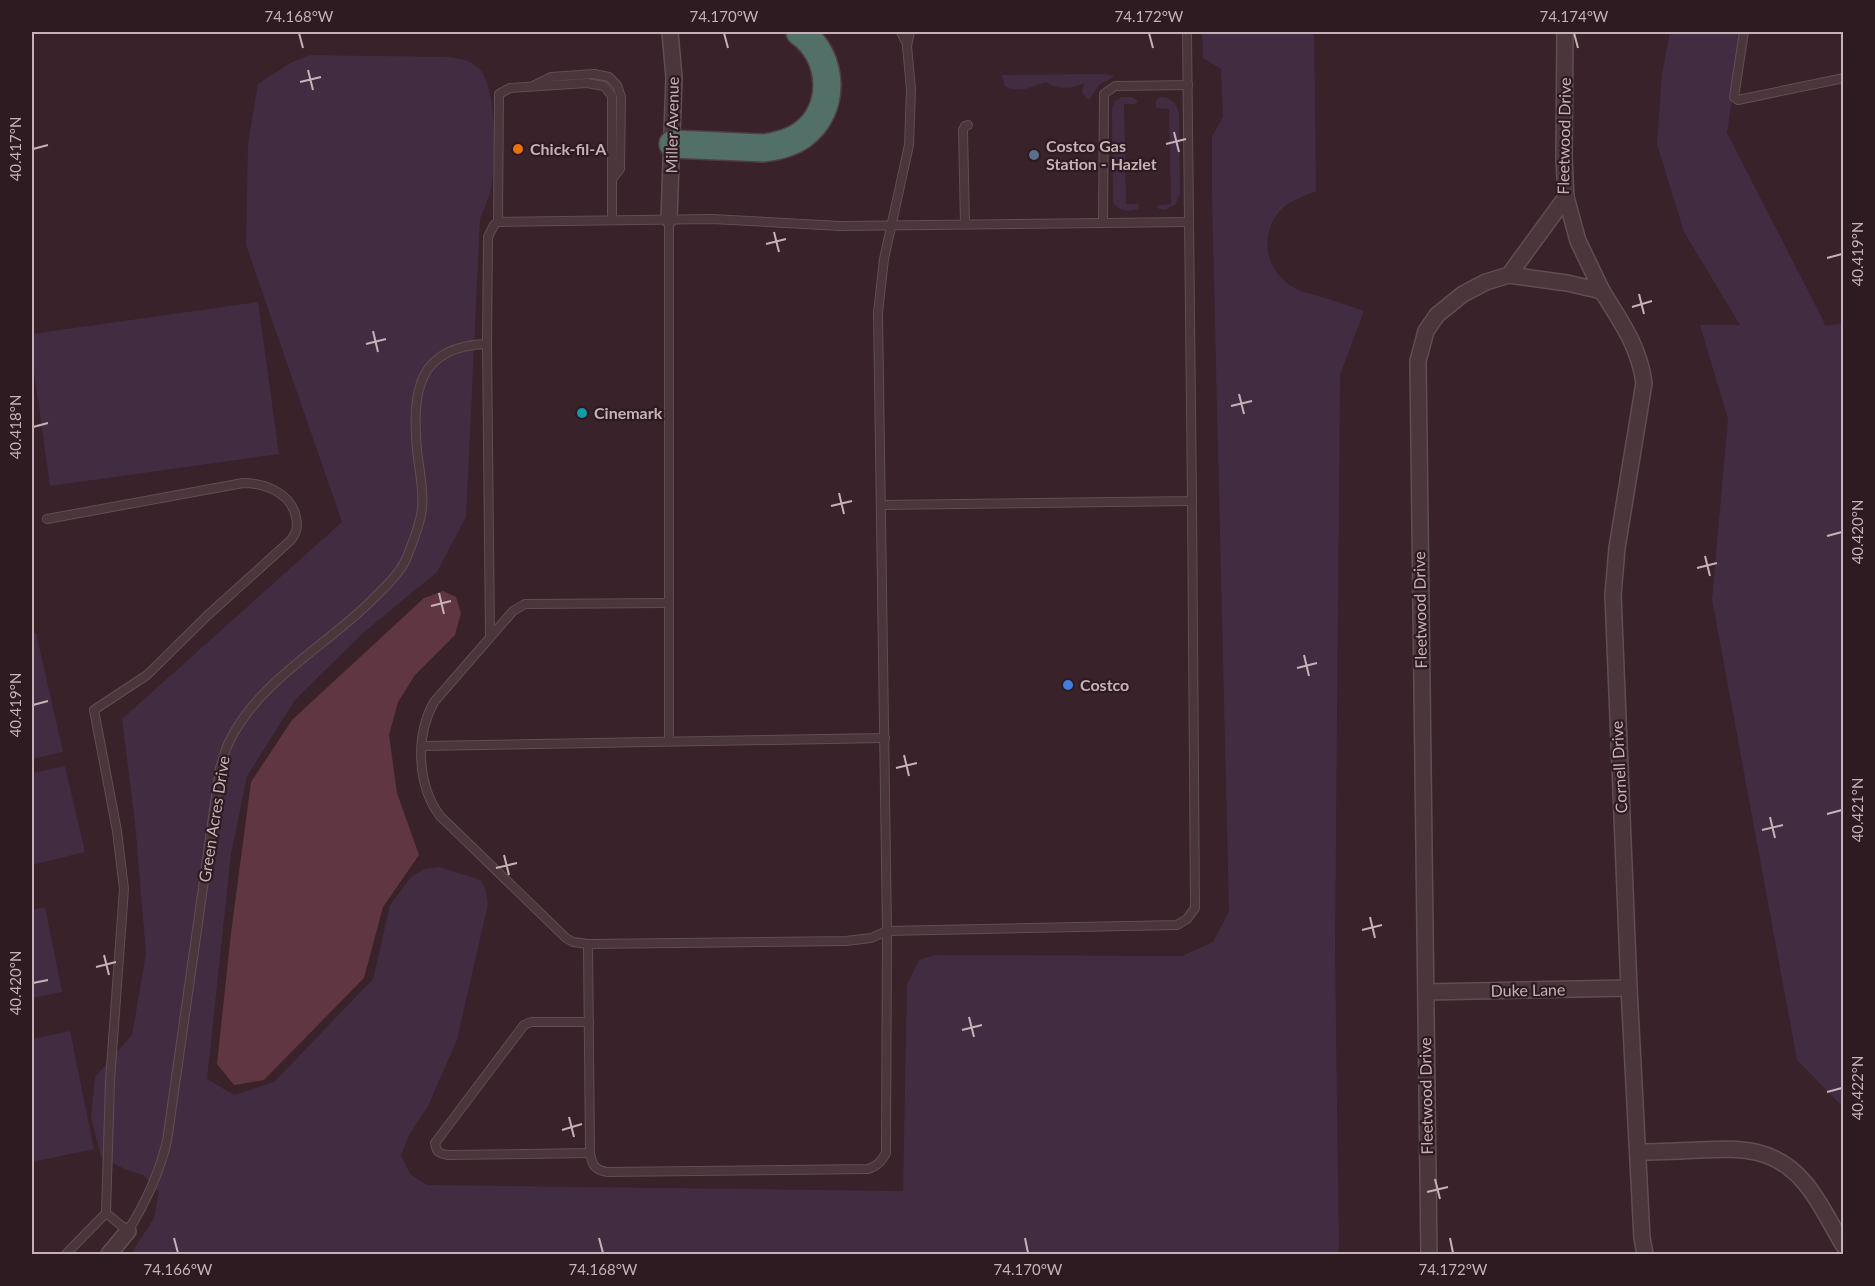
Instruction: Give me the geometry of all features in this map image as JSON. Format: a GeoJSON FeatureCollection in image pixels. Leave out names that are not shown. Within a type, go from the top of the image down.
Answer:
{"type":"FeatureCollection","features":[{"type":"Feature","properties":{"kind":"highway"},"geometry":{"type":"LineString","coordinates":[[673,144],[764,148],[778,146],[804,134],[816,122],[824,107],[828,80],[824,62],[815,46],[800,32]]}},
{"type":"Feature","properties":{"kind":"street","name":"Miller Avenue"},"geometry":{"type":"LineString","coordinates":[[669,219],[674,77],[670,32]]}},
{"type":"Feature","properties":{"kind":"street","name":"Fleetwood Drive"},"geometry":{"type":"LineString","coordinates":[[1429,1254],[1418,361],[1426,331],[1445,307],[1486,282],[1509,275],[1566,197],[1565,32]]}},
{"type":"Feature","properties":{"kind":"street","name":"Cornell Drive"},"geometry":{"type":"LineString","coordinates":[[1566,197],[1578,241],[1602,291],[1634,345],[1644,383],[1617,548],[1613,595],[1629,988],[1642,1238],[1645,1254]]}},
{"type":"Feature","properties":{"kind":"street"},"geometry":{"type":"LineString","coordinates":[[1509,275],[1567,283],[1602,291]]}},
{"type":"Feature","properties":{"kind":"street","name":"Duke Lane"},"geometry":{"type":"LineString","coordinates":[[1426,992],[1629,988]]}},
{"type":"Feature","properties":{"kind":"street"},"geometry":{"type":"LineString","coordinates":[[1638,1152],[1738,1148],[1756,1150],[1769,1155],[1788,1167],[1806,1184],[1844,1246]]}},
{"type":"Feature","properties":{"kind":"street","name":"Green Acres Drive"},"geometry":{"type":"LineString","coordinates":[[109,1254],[128,1231]]}},
{"type":"Feature","properties":{"kind":"lane"},"geometry":{"type":"LineString","coordinates":[[588,944],[590,1153],[592,1163],[598,1170],[607,1172],[868,1170],[876,1167],[882,1161],[886,1153],[887,931],[878,313],[880,285],[911,128],[912,89],[907,46],[901,32]]}},
{"type":"Feature","properties":{"kind":"lane"},"geometry":{"type":"LineString","coordinates":[[907,46],[910,32]]}},
{"type":"Feature","properties":{"kind":"lane"},"geometry":{"type":"LineString","coordinates":[[669,603],[525,604],[513,610],[434,702],[424,723],[423,775],[425,787],[434,808],[566,938],[573,942],[588,944],[846,941],[871,938],[887,931],[1177,925],[1187,919],[1195,908],[1187,32]]}},
{"type":"Feature","properties":{"kind":"lane"},"geometry":{"type":"LineString","coordinates":[[1744,32],[1734,97],[1738,100],[1844,78]]}},
{"type":"Feature","properties":{"kind":"lane"},"geometry":{"type":"LineString","coordinates":[[498,222],[499,94],[507,88],[594,83],[604,86],[610,92],[613,103],[612,220]]}},
{"type":"Feature","properties":{"kind":"lane"},"geometry":{"type":"LineString","coordinates":[[1103,222],[1102,100],[1106,91],[1115,86],[1188,85]]}},
{"type":"Feature","properties":{"kind":"lane"},"geometry":{"type":"LineString","coordinates":[[965,224],[963,130],[968,124]]}},
{"type":"Feature","properties":{"kind":"lane"},"geometry":{"type":"LineString","coordinates":[[669,219],[669,741]]}},
{"type":"Feature","properties":{"kind":"lane"},"geometry":{"type":"LineString","coordinates":[[490,637],[488,237],[498,222],[736,219],[830,226],[1189,222]]}},
{"type":"Feature","properties":{"kind":"lane","name":"Green Acres Drive"},"geometry":{"type":"LineString","coordinates":[[128,1231],[153,1185],[167,1141],[220,768],[228,743],[246,713],[267,690],[359,613],[387,586],[405,561],[417,534],[422,508],[416,418],[422,377],[430,364],[442,354],[471,344],[487,344]]}},
{"type":"Feature","properties":{"kind":"lane"},"geometry":{"type":"LineString","coordinates":[[46,519],[243,483],[254,483],[276,491],[287,498],[297,521],[297,529],[291,540],[208,615],[147,675],[94,711],[117,831],[124,889],[110,1082],[106,1213],[66,1254]]}},
{"type":"Feature","properties":{"kind":"lane"},"geometry":{"type":"LineString","coordinates":[[882,505],[1192,501]]}},
{"type":"Feature","properties":{"kind":"lane"},"geometry":{"type":"LineString","coordinates":[[422,746],[885,738]]}},
{"type":"Feature","properties":{"kind":"lane"},"geometry":{"type":"LineString","coordinates":[[589,1022],[531,1022],[524,1025],[435,1143],[436,1150],[448,1155],[590,1153]]}},
{"type":"Feature","properties":{"kind":"lane"},"geometry":{"type":"LineString","coordinates":[[106,1213],[128,1231]]}},
{"type":"Feature","properties":{"kind":"shaded area"},"geometry":{"type":"Polygon","coordinates":[[[1202,32],[1314,32],[1316,191],[1292,202],[1280,211],[1269,231],[1268,252],[1276,272],[1293,287],[1364,311],[1340,375],[1335,949],[1339,1254],[131,1254],[154,1218],[159,1192],[143,1175],[124,1169],[101,1156],[91,1117],[95,1077],[132,1035],[146,954],[135,823],[122,719],[342,522],[246,245],[248,143],[258,84],[290,63],[310,55],[448,57],[467,61],[482,72],[487,82],[494,128],[494,162],[490,192],[480,219],[466,517],[437,572],[362,634],[295,700],[247,776],[231,854],[207,1079],[234,1095],[274,1082],[373,979],[390,905],[411,877],[424,869],[439,867],[481,880],[488,904],[457,1040],[428,1106],[409,1135],[401,1155],[410,1174],[427,1185],[903,1191],[907,985],[919,960],[934,955],[1182,956],[1213,942],[1229,911],[1212,197],[1212,136],[1223,117],[1221,69],[1203,58],[1202,32]]]}},
{"type":"Feature","properties":{"kind":"shaded area"},"geometry":{"type":"Polygon","coordinates":[[[1670,32],[1742,32],[1727,133],[1825,326],[1843,323],[1843,1107],[1797,1060],[1712,599],[1728,419],[1700,325],[1740,325],[1684,232],[1657,144],[1662,74],[1670,32]]]}},
{"type":"Feature","properties":{"kind":"shaded area"},"geometry":{"type":"Polygon","coordinates":[[[1106,74],[1115,76],[1099,85],[1089,100],[1082,93],[1084,83],[1065,88],[1046,82],[1025,89],[1015,89],[1005,86],[1002,75],[1106,74]]]}},
{"type":"Feature","properties":{"kind":"shaded area"},"geometry":{"type":"Polygon","coordinates":[[[1122,97],[1132,97],[1138,101],[1135,104],[1124,104],[1126,204],[1138,204],[1139,208],[1132,210],[1121,209],[1113,202],[1112,108],[1115,101],[1122,97]]]}},
{"type":"Feature","properties":{"kind":"shaded area"},"geometry":{"type":"Polygon","coordinates":[[[1160,97],[1172,101],[1179,113],[1180,194],[1176,204],[1165,210],[1157,207],[1171,204],[1169,109],[1156,108],[1156,101],[1160,97]]]}},
{"type":"Feature","properties":{"kind":"shaded area"},"geometry":{"type":"Polygon","coordinates":[[[258,302],[279,454],[50,486],[32,357],[32,334],[258,302]]]}},
{"type":"Feature","properties":{"kind":"shaded area"},"geometry":{"type":"Polygon","coordinates":[[[443,591],[456,597],[461,613],[455,635],[415,675],[398,702],[389,735],[397,793],[419,855],[383,907],[364,978],[264,1080],[234,1085],[217,1064],[251,782],[292,720],[424,598],[443,591]]]}},
{"type":"Feature","properties":{"kind":"shaded area"},"geometry":{"type":"Polygon","coordinates":[[[36,633],[63,752],[32,759],[32,634],[36,633]]]}},
{"type":"Feature","properties":{"kind":"shaded area"},"geometry":{"type":"Polygon","coordinates":[[[65,766],[85,852],[32,865],[32,773],[65,766]]]}},
{"type":"Feature","properties":{"kind":"shaded area"},"geometry":{"type":"Polygon","coordinates":[[[45,907],[62,992],[32,998],[32,910],[45,907]]]}},
{"type":"Feature","properties":{"kind":"shaded area"},"geometry":{"type":"Polygon","coordinates":[[[70,1031],[94,1149],[32,1162],[32,1039],[70,1031]]]}},
{"type":"Feature","properties":{"kind":"place","name":"Chick-fil-A"},"geometry":{"type":"Point","coordinates":[518,149]}},
{"type":"Feature","properties":{"kind":"place","name":"Costco Gas Station - Hazlet"},"geometry":{"type":"Point","coordinates":[1034,155]}},
{"type":"Feature","properties":{"kind":"place","name":"Cinemark"},"geometry":{"type":"Point","coordinates":[582,413]}},
{"type":"Feature","properties":{"kind":"place","name":"Costco"},"geometry":{"type":"Point","coordinates":[1068,685]}}]}
